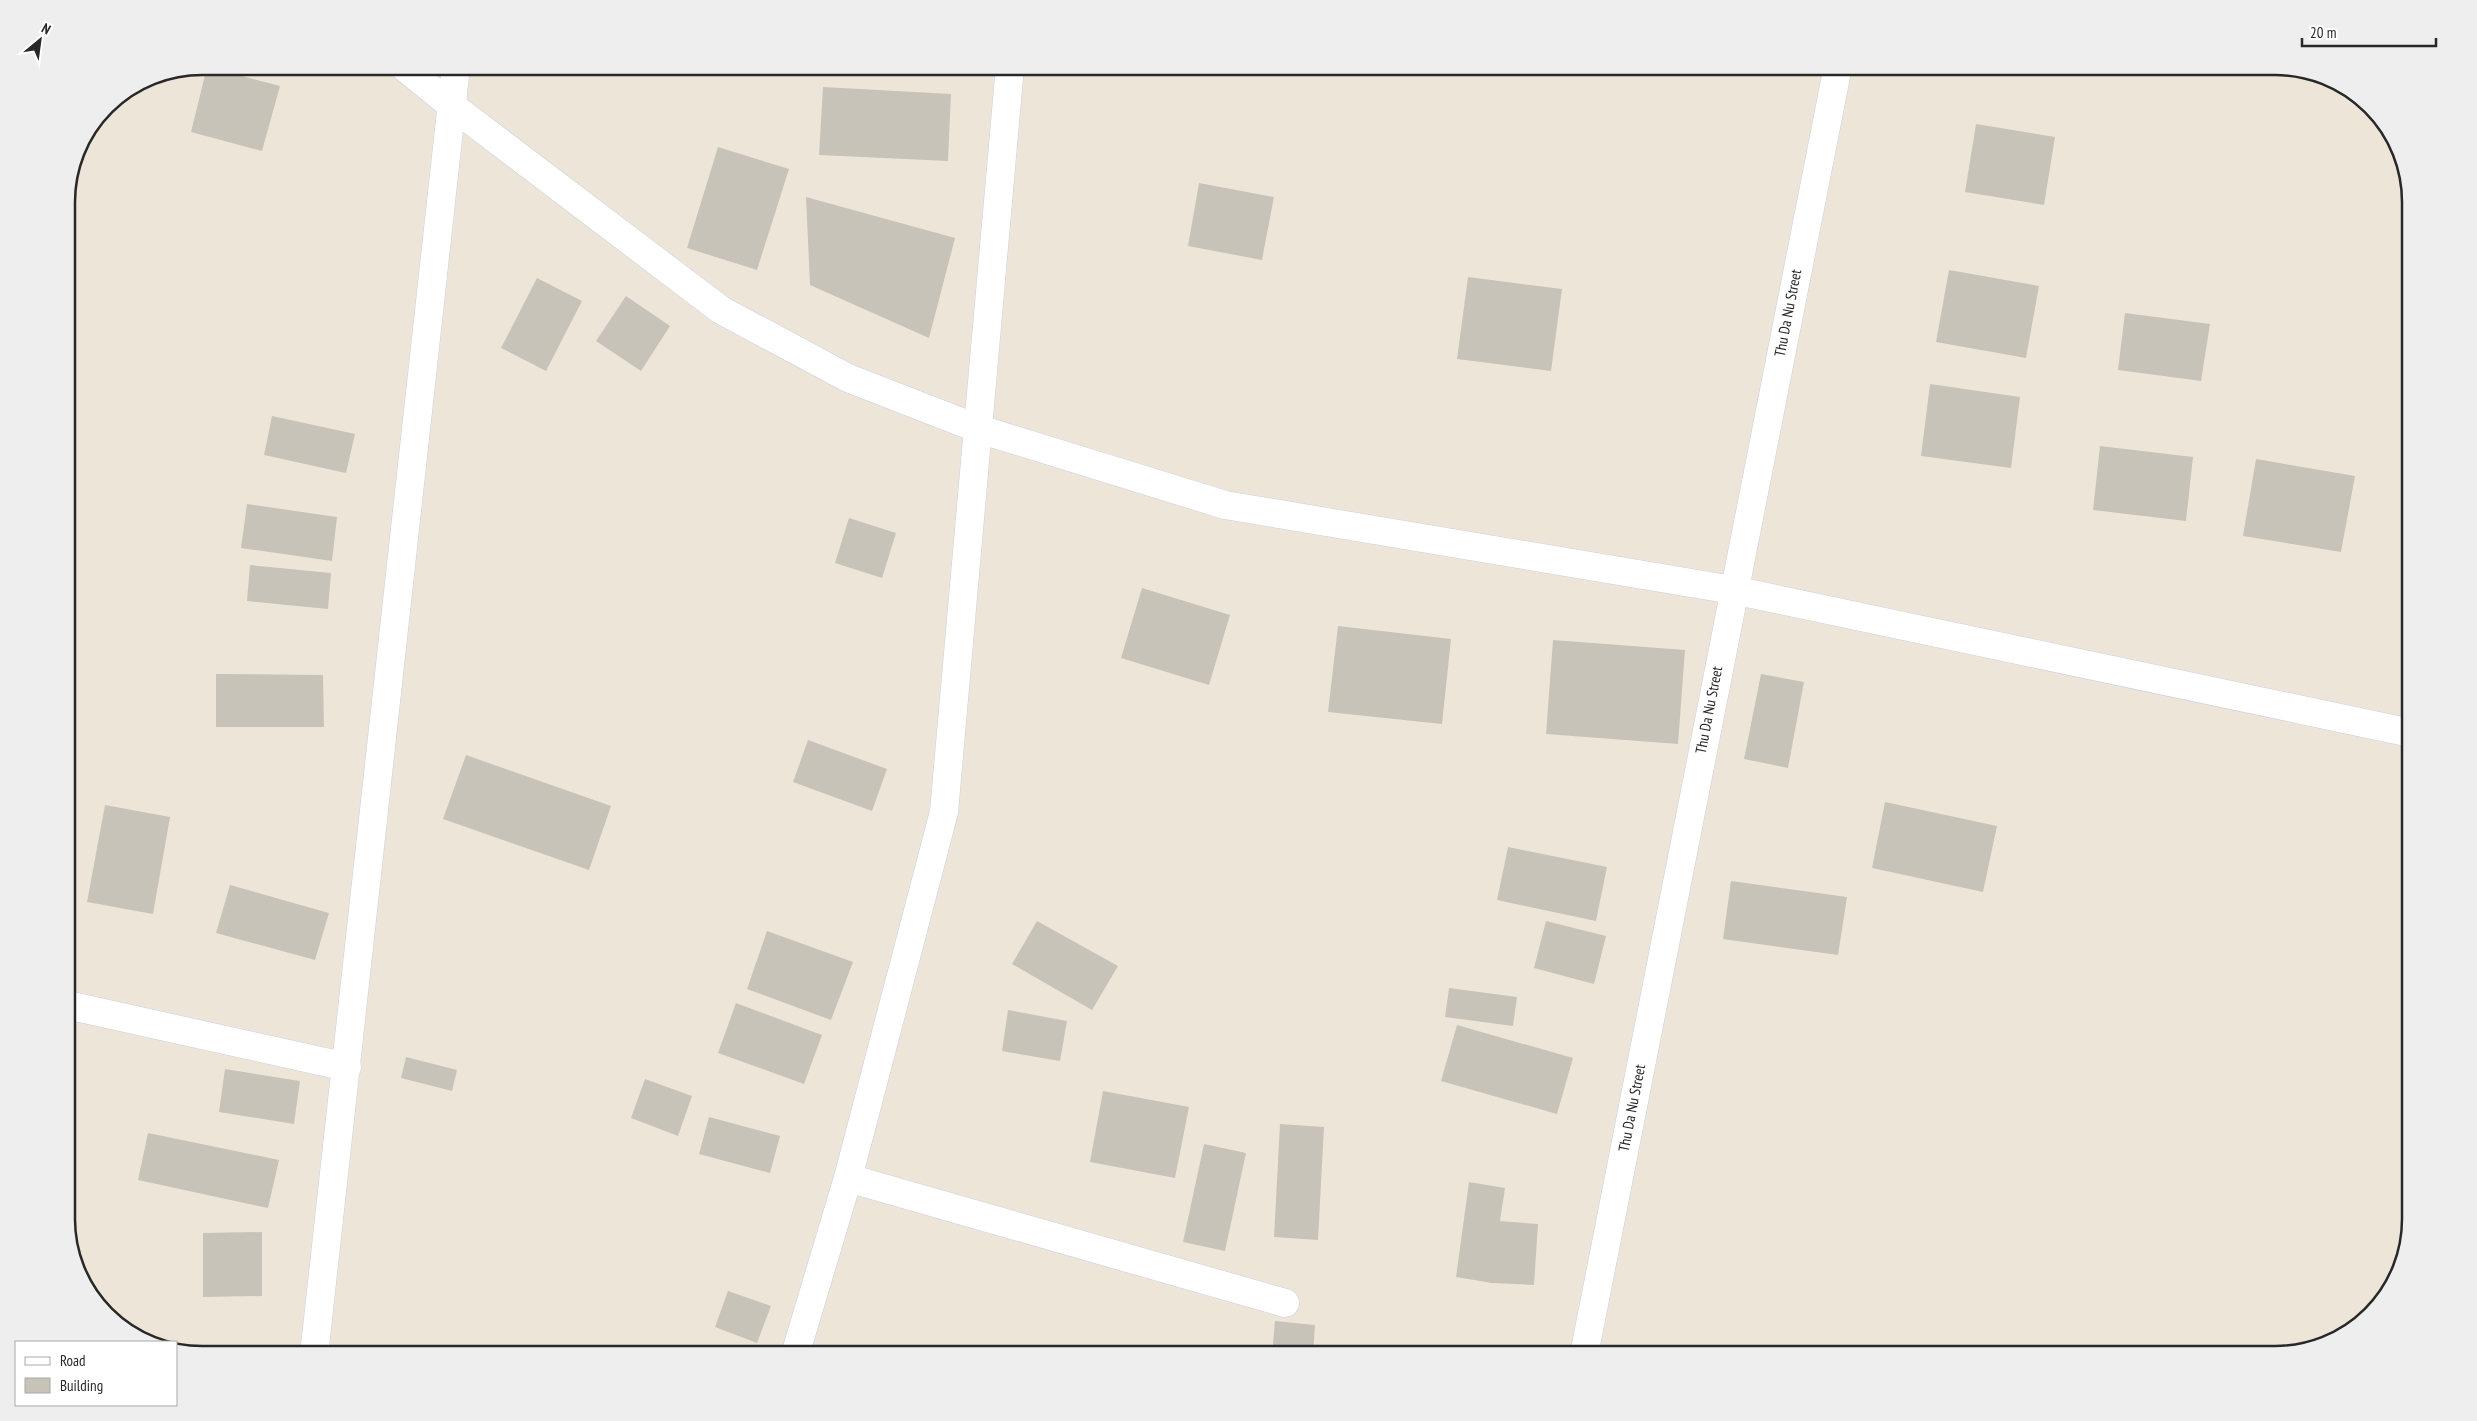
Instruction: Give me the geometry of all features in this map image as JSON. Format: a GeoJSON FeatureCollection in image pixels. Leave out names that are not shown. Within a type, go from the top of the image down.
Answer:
{"type":"FeatureCollection","features":[{"type":"Feature","properties":{"kind":"street"},"geometry":{"type":"LineString","coordinates":[[414,75],[720,310],[848,378],[979,429],[1224,505],[1733,590],[2402,731]]}},
{"type":"Feature","properties":{"kind":"street"},"geometry":{"type":"LineString","coordinates":[[315,1346],[455,75]]}},
{"type":"Feature","properties":{"kind":"street"},"geometry":{"type":"LineString","coordinates":[[798,1346],[848,1178],[944,812],[1009,75]]}},
{"type":"Feature","properties":{"kind":"street","name":"Thu Da Nu Street"},"geometry":{"type":"LineString","coordinates":[[1586,1346],[1733,590],[1836,75]]}},
{"type":"Feature","properties":{"kind":"street"},"geometry":{"type":"LineString","coordinates":[[75,1007],[347,1067]]}},
{"type":"Feature","properties":{"kind":"street"},"geometry":{"type":"LineString","coordinates":[[848,1178],[1285,1303]]}},
{"type":"Feature","properties":{"kind":"building"},"geometry":{"type":"Polygon","coordinates":[[[205,75],[238,75],[280,86],[262,151],[191,132],[205,75]]]}},
{"type":"Feature","properties":{"kind":"building"},"geometry":{"type":"Polygon","coordinates":[[[823,87],[951,94],[948,161],[819,155],[823,87]]]}},
{"type":"Feature","properties":{"kind":"building"},"geometry":{"type":"Polygon","coordinates":[[[1976,124],[2055,137],[2044,205],[1965,192],[1976,124]]]}},
{"type":"Feature","properties":{"kind":"building"},"geometry":{"type":"Polygon","coordinates":[[[718,147],[789,169],[757,270],[687,248],[718,147]]]}},
{"type":"Feature","properties":{"kind":"building"},"geometry":{"type":"Polygon","coordinates":[[[1199,183],[1274,197],[1262,260],[1188,246],[1199,183]]]}},
{"type":"Feature","properties":{"kind":"building"},"geometry":{"type":"Polygon","coordinates":[[[806,197],[955,238],[929,338],[810,285],[806,197]]]}},
{"type":"Feature","properties":{"kind":"building"},"geometry":{"type":"Polygon","coordinates":[[[1949,270],[2039,286],[2026,358],[1936,342],[1949,270]]]}},
{"type":"Feature","properties":{"kind":"building"},"geometry":{"type":"Polygon","coordinates":[[[1468,277],[1562,289],[1551,371],[1457,359],[1468,277]]]}},
{"type":"Feature","properties":{"kind":"building"},"geometry":{"type":"Polygon","coordinates":[[[537,278],[582,301],[546,371],[501,348],[537,278]]]}},
{"type":"Feature","properties":{"kind":"building"},"geometry":{"type":"Polygon","coordinates":[[[626,296],[670,326],[641,371],[596,341],[626,296]]]}},
{"type":"Feature","properties":{"kind":"building"},"geometry":{"type":"Polygon","coordinates":[[[2125,313],[2210,324],[2201,381],[2118,370],[2125,313]]]}},
{"type":"Feature","properties":{"kind":"building"},"geometry":{"type":"Polygon","coordinates":[[[1930,384],[2020,397],[2011,468],[1921,456],[1930,384]]]}},
{"type":"Feature","properties":{"kind":"building"},"geometry":{"type":"Polygon","coordinates":[[[272,416],[355,434],[346,473],[264,455],[272,416]]]}},
{"type":"Feature","properties":{"kind":"building"},"geometry":{"type":"Polygon","coordinates":[[[2100,446],[2193,457],[2186,521],[2093,510],[2100,446]]]}},
{"type":"Feature","properties":{"kind":"building"},"geometry":{"type":"Polygon","coordinates":[[[2256,459],[2355,476],[2341,552],[2243,536],[2256,459]]]}},
{"type":"Feature","properties":{"kind":"building"},"geometry":{"type":"Polygon","coordinates":[[[247,504],[337,517],[332,561],[241,548],[247,504]]]}},
{"type":"Feature","properties":{"kind":"building"},"geometry":{"type":"Polygon","coordinates":[[[849,518],[896,533],[882,578],[835,563],[849,518]]]}},
{"type":"Feature","properties":{"kind":"building"},"geometry":{"type":"Polygon","coordinates":[[[250,565],[331,573],[328,609],[247,601],[250,565]]]}},
{"type":"Feature","properties":{"kind":"building"},"geometry":{"type":"Polygon","coordinates":[[[1142,588],[1230,615],[1209,685],[1121,658],[1142,588]]]}},
{"type":"Feature","properties":{"kind":"building"},"geometry":{"type":"Polygon","coordinates":[[[1338,626],[1451,639],[1442,724],[1328,712],[1338,626]]]}},
{"type":"Feature","properties":{"kind":"building"},"geometry":{"type":"Polygon","coordinates":[[[1553,640],[1685,650],[1678,744],[1546,734],[1553,640]]]}},
{"type":"Feature","properties":{"kind":"building"},"geometry":{"type":"Polygon","coordinates":[[[216,674],[323,675],[324,727],[216,727],[216,674]]]}},
{"type":"Feature","properties":{"kind":"building"},"geometry":{"type":"Polygon","coordinates":[[[1761,674],[1804,682],[1788,768],[1744,759],[1761,674]]]}},
{"type":"Feature","properties":{"kind":"building"},"geometry":{"type":"Polygon","coordinates":[[[808,740],[887,769],[872,811],[793,782],[808,740]]]}},
{"type":"Feature","properties":{"kind":"building"},"geometry":{"type":"Polygon","coordinates":[[[466,755],[611,806],[589,870],[443,819],[466,755]]]}},
{"type":"Feature","properties":{"kind":"building"},"geometry":{"type":"Polygon","coordinates":[[[1885,802],[1997,826],[1983,892],[1872,868],[1885,802]]]}},
{"type":"Feature","properties":{"kind":"building"},"geometry":{"type":"Polygon","coordinates":[[[105,805],[170,817],[153,914],[87,902],[105,805]]]}},
{"type":"Feature","properties":{"kind":"building"},"geometry":{"type":"Polygon","coordinates":[[[1508,847],[1607,867],[1596,921],[1497,900],[1508,847]]]}},
{"type":"Feature","properties":{"kind":"building"},"geometry":{"type":"Polygon","coordinates":[[[1731,881],[1847,897],[1838,955],[1723,939],[1731,881]]]}},
{"type":"Feature","properties":{"kind":"building"},"geometry":{"type":"Polygon","coordinates":[[[230,885],[329,913],[315,960],[216,933],[230,885]]]}},
{"type":"Feature","properties":{"kind":"building"},"geometry":{"type":"Polygon","coordinates":[[[1037,921],[1118,966],[1092,1010],[1012,964],[1037,921]]]}},
{"type":"Feature","properties":{"kind":"building"},"geometry":{"type":"Polygon","coordinates":[[[1546,921],[1606,936],[1594,984],[1534,968],[1546,921]]]}},
{"type":"Feature","properties":{"kind":"building"},"geometry":{"type":"Polygon","coordinates":[[[767,931],[853,962],[831,1020],[747,989],[767,931]]]}},
{"type":"Feature","properties":{"kind":"building"},"geometry":{"type":"Polygon","coordinates":[[[1449,988],[1517,997],[1513,1026],[1445,1017],[1449,988]]]}},
{"type":"Feature","properties":{"kind":"building"},"geometry":{"type":"Polygon","coordinates":[[[736,1003],[822,1035],[804,1084],[718,1053],[736,1003]]]}},
{"type":"Feature","properties":{"kind":"building"},"geometry":{"type":"Polygon","coordinates":[[[1008,1010],[1067,1021],[1060,1061],[1002,1051],[1008,1010]]]}},
{"type":"Feature","properties":{"kind":"building"},"geometry":{"type":"Polygon","coordinates":[[[1457,1025],[1573,1058],[1557,1114],[1441,1081],[1457,1025]]]}},
{"type":"Feature","properties":{"kind":"building"},"geometry":{"type":"Polygon","coordinates":[[[406,1057],[457,1070],[452,1091],[401,1078],[406,1057]]]}},
{"type":"Feature","properties":{"kind":"building"},"geometry":{"type":"Polygon","coordinates":[[[225,1069],[300,1081],[294,1124],[219,1112],[225,1069]]]}},
{"type":"Feature","properties":{"kind":"building"},"geometry":{"type":"Polygon","coordinates":[[[645,1079],[692,1096],[678,1136],[631,1118],[645,1079]]]}},
{"type":"Feature","properties":{"kind":"building"},"geometry":{"type":"Polygon","coordinates":[[[1103,1091],[1189,1107],[1175,1178],[1090,1162],[1103,1091]]]}},
{"type":"Feature","properties":{"kind":"building"},"geometry":{"type":"Polygon","coordinates":[[[709,1117],[780,1136],[770,1173],[699,1154],[709,1117]]]}},
{"type":"Feature","properties":{"kind":"building"},"geometry":{"type":"Polygon","coordinates":[[[1280,1124],[1324,1127],[1318,1240],[1274,1237],[1280,1124]]]}},
{"type":"Feature","properties":{"kind":"building"},"geometry":{"type":"Polygon","coordinates":[[[148,1133],[279,1160],[268,1208],[138,1180],[148,1133]]]}},
{"type":"Feature","properties":{"kind":"building"},"geometry":{"type":"Polygon","coordinates":[[[1204,1144],[1246,1153],[1225,1251],[1183,1242],[1204,1144]]]}},
{"type":"Feature","properties":{"kind":"building"},"geometry":{"type":"Polygon","coordinates":[[[1469,1182],[1505,1188],[1500,1221],[1538,1224],[1534,1285],[1492,1283],[1456,1277],[1469,1182]]]}},
{"type":"Feature","properties":{"kind":"building"},"geometry":{"type":"Polygon","coordinates":[[[262,1232],[262,1296],[203,1297],[203,1233],[262,1232]]]}},
{"type":"Feature","properties":{"kind":"building"},"geometry":{"type":"Polygon","coordinates":[[[728,1291],[771,1306],[757,1343],[715,1327],[728,1291]]]}},
{"type":"Feature","properties":{"kind":"building"},"geometry":{"type":"Polygon","coordinates":[[[1275,1321],[1315,1325],[1314,1346],[1273,1346],[1275,1321]]]}}]}
